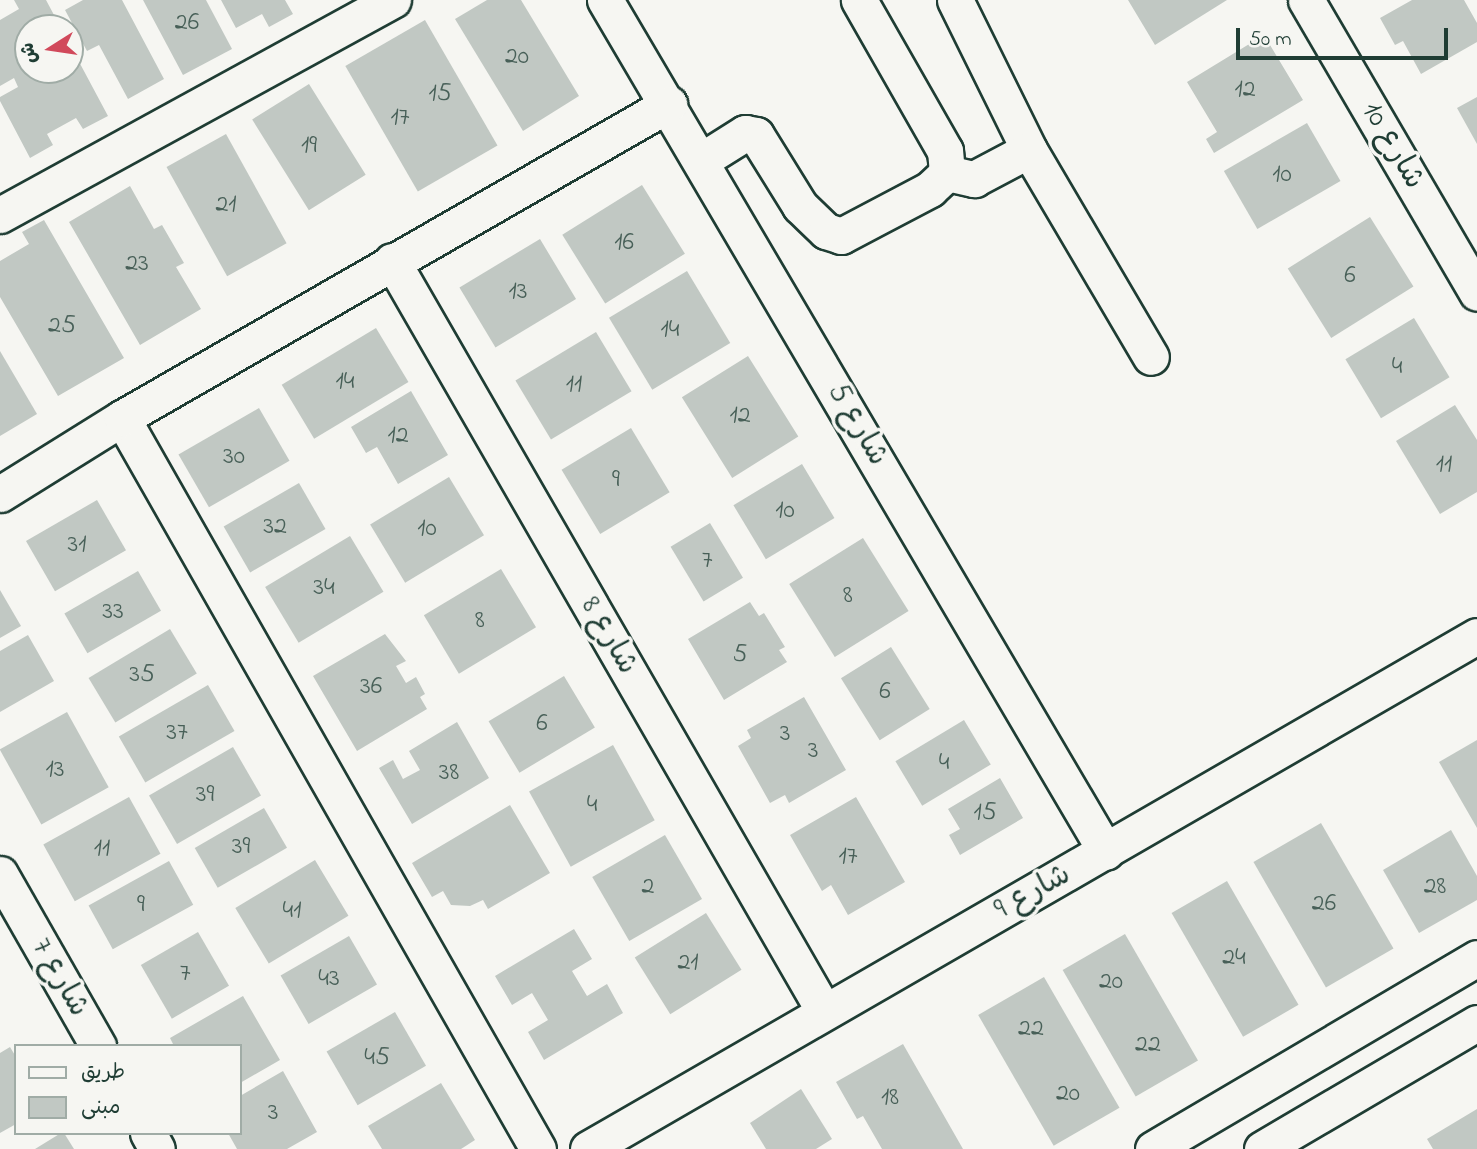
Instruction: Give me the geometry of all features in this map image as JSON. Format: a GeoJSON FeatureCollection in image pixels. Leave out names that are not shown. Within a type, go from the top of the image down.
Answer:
{"type":"FeatureCollection","features":[{"type":"Feature","properties":{"kind":"street"},"geometry":{"type":"LineString","coordinates":[[0,215],[393,0]]}},
{"type":"Feature","properties":{"kind":"street"},"geometry":{"type":"LineString","coordinates":[[859,0],[945,151],[947,173]]}},
{"type":"Feature","properties":{"kind":"street"},"geometry":{"type":"LineString","coordinates":[[955,0],[1029,150],[1152,357]]}},
{"type":"Feature","properties":{"kind":"street","name":"شارع 10"},"geometry":{"type":"LineString","coordinates":[[1306,0],[1477,293]]}},
{"type":"Feature","properties":{"kind":"street","name":"شارع 5"},"geometry":{"type":"LineString","coordinates":[[620,5],[669,104],[1106,852]]}},
{"type":"Feature","properties":{"kind":"street"},"geometry":{"type":"LineString","coordinates":[[0,494],[122,418],[669,104]]}},
{"type":"Feature","properties":{"kind":"street"},"geometry":{"type":"LineString","coordinates":[[702,160],[745,133],[756,135],[800,206],[826,231],[841,236],[930,189],[947,173]]}},
{"type":"Feature","properties":{"kind":"street"},"geometry":{"type":"LineString","coordinates":[[947,173],[974,179],[1029,150]]}},
{"type":"Feature","properties":{"kind":"street","name":"شارع 8"},"geometry":{"type":"LineString","coordinates":[[392,261],[824,1012]]}},
{"type":"Feature","properties":{"kind":"street"},"geometry":{"type":"LineString","coordinates":[[122,418],[538,1149]]}},
{"type":"Feature","properties":{"kind":"street","name":"شارع 9"},"geometry":{"type":"LineString","coordinates":[[588,1149],[1477,636]]}},
{"type":"Feature","properties":{"kind":"street","name":"شارع 7"},"geometry":{"type":"LineString","coordinates":[[0,874],[97,1044]]}},
{"type":"Feature","properties":{"kind":"street"},"geometry":{"type":"LineString","coordinates":[[1153,1149],[1477,958]]}},
{"type":"Feature","properties":{"kind":"street"},"geometry":{"type":"LineString","coordinates":[[1262,1149],[1477,1023]]}},
{"type":"Feature","properties":{"kind":"building"},"geometry":{"type":"Polygon","coordinates":[[[14,0],[46,0],[54,14],[14,14],[14,78],[0,86],[0,20],[19,9],[14,0]]]}},
{"type":"Feature","properties":{"kind":"building"},"geometry":{"type":"Polygon","coordinates":[[[83,0],[122,0],[164,79],[128,99],[99,45],[87,51],[84,45],[84,14],[67,14],[65,10],[83,0]]]}},
{"type":"Feature","properties":{"kind":"building"},"geometry":{"type":"Polygon","coordinates":[[[143,0],[206,0],[232,49],[183,75],[143,0]]]}},
{"type":"Feature","properties":{"kind":"building"},"geometry":{"type":"Polygon","coordinates":[[[221,0],[285,0],[293,14],[269,27],[262,14],[236,28],[221,0]]]}},
{"type":"Feature","properties":{"kind":"building"},"geometry":{"type":"Polygon","coordinates":[[[487,0],[521,0],[579,96],[523,131],[455,19],[487,0]]]}},
{"type":"Feature","properties":{"kind":"building"},"geometry":{"type":"Polygon","coordinates":[[[1128,0],[1227,0],[1155,45],[1128,0]]]}},
{"type":"Feature","properties":{"kind":"building"},"geometry":{"type":"Polygon","coordinates":[[[1412,0],[1464,0],[1477,23],[1477,42],[1421,74],[1403,41],[1395,45],[1380,18],[1412,0]]]}},
{"type":"Feature","properties":{"kind":"building"},"geometry":{"type":"Polygon","coordinates":[[[425,20],[498,146],[418,192],[345,66],[425,20]]]}},
{"type":"Feature","properties":{"kind":"building"},"geometry":{"type":"Polygon","coordinates":[[[1264,35],[1303,100],[1214,153],[1206,139],[1217,132],[1187,82],[1264,35]]]}},
{"type":"Feature","properties":{"kind":"building"},"geometry":{"type":"Polygon","coordinates":[[[84,71],[108,116],[83,129],[76,118],[47,134],[53,145],[30,158],[0,101],[0,97],[18,87],[17,84],[84,84],[84,71]]]}},
{"type":"Feature","properties":{"kind":"building"},"geometry":{"type":"Polygon","coordinates":[[[309,84],[366,175],[309,210],[252,120],[309,84]]]}},
{"type":"Feature","properties":{"kind":"building"},"geometry":{"type":"Polygon","coordinates":[[[1477,97],[1477,144],[1457,108],[1477,97]]]}},
{"type":"Feature","properties":{"kind":"building"},"geometry":{"type":"Polygon","coordinates":[[[1307,123],[1340,181],[1257,229],[1224,171],[1307,123]]]}},
{"type":"Feature","properties":{"kind":"building"},"geometry":{"type":"Polygon","coordinates":[[[226,134],[287,243],[227,276],[167,167],[226,134]]]}},
{"type":"Feature","properties":{"kind":"building"},"geometry":{"type":"Polygon","coordinates":[[[642,185],[685,254],[605,304],[562,235],[642,185]]]}},
{"type":"Feature","properties":{"kind":"building"},"geometry":{"type":"Polygon","coordinates":[[[130,186],[154,229],[162,225],[184,263],[176,267],[201,309],[140,345],[69,222],[130,186]]]}},
{"type":"Feature","properties":{"kind":"building"},"geometry":{"type":"Polygon","coordinates":[[[1370,217],[1413,287],[1331,338],[1288,268],[1370,217]]]}},
{"type":"Feature","properties":{"kind":"building"},"geometry":{"type":"Polygon","coordinates":[[[44,220],[124,358],[58,396],[0,297],[0,261],[29,244],[22,232],[44,220]]]}},
{"type":"Feature","properties":{"kind":"building"},"geometry":{"type":"Polygon","coordinates":[[[540,239],[576,299],[495,347],[459,287],[540,239]]]}},
{"type":"Feature","properties":{"kind":"building"},"geometry":{"type":"Polygon","coordinates":[[[687,271],[730,343],[652,390],[609,318],[687,271]]]}},
{"type":"Feature","properties":{"kind":"building"},"geometry":{"type":"Polygon","coordinates":[[[1414,318],[1450,377],[1381,418],[1345,359],[1414,318]]]}},
{"type":"Feature","properties":{"kind":"building"},"geometry":{"type":"Polygon","coordinates":[[[376,328],[408,382],[314,439],[282,385],[376,328]]]}},
{"type":"Feature","properties":{"kind":"building"},"geometry":{"type":"Polygon","coordinates":[[[596,332],[632,391],[551,440],[515,380],[596,332]]]}},
{"type":"Feature","properties":{"kind":"building"},"geometry":{"type":"Polygon","coordinates":[[[0,351],[37,414],[0,436],[0,351]]]}},
{"type":"Feature","properties":{"kind":"building"},"geometry":{"type":"Polygon","coordinates":[[[748,356],[798,437],[732,478],[682,397],[748,356]]]}},
{"type":"Feature","properties":{"kind":"building"},"geometry":{"type":"Polygon","coordinates":[[[411,391],[448,455],[398,484],[377,447],[366,453],[351,427],[411,391]]]}},
{"type":"Feature","properties":{"kind":"building"},"geometry":{"type":"Polygon","coordinates":[[[1455,405],[1477,440],[1477,492],[1440,514],[1396,441],[1455,405]]]}},
{"type":"Feature","properties":{"kind":"building"},"geometry":{"type":"Polygon","coordinates":[[[259,408],[290,461],[209,507],[178,454],[259,408]]]}},
{"type":"Feature","properties":{"kind":"building"},"geometry":{"type":"Polygon","coordinates":[[[631,428],[670,492],[600,534],[562,470],[631,428]]]}},
{"type":"Feature","properties":{"kind":"building"},"geometry":{"type":"Polygon","coordinates":[[[802,464],[834,518],[766,559],[733,505],[802,464]]]}},
{"type":"Feature","properties":{"kind":"building"},"geometry":{"type":"Polygon","coordinates":[[[449,477],[484,535],[405,583],[370,524],[449,477]]]}},
{"type":"Feature","properties":{"kind":"building"},"geometry":{"type":"Polygon","coordinates":[[[299,483],[326,529],[250,572],[224,526],[299,483]]]}},
{"type":"Feature","properties":{"kind":"building"},"geometry":{"type":"Polygon","coordinates":[[[97,500],[126,550],[55,591],[26,541],[97,500]]]}},
{"type":"Feature","properties":{"kind":"building"},"geometry":{"type":"Polygon","coordinates":[[[710,523],[743,578],[704,602],[671,547],[710,523]]]}},
{"type":"Feature","properties":{"kind":"building"},"geometry":{"type":"Polygon","coordinates":[[[350,536],[383,592],[299,643],[265,587],[350,536]]]}},
{"type":"Feature","properties":{"kind":"building"},"geometry":{"type":"Polygon","coordinates":[[[863,538],[909,611],[835,657],[789,584],[863,538]]]}},
{"type":"Feature","properties":{"kind":"building"},"geometry":{"type":"Polygon","coordinates":[[[501,569],[536,627],[459,674],[424,615],[501,569]]]}},
{"type":"Feature","properties":{"kind":"building"},"geometry":{"type":"Polygon","coordinates":[[[138,571],[161,611],[87,653],[64,614],[138,571]]]}},
{"type":"Feature","properties":{"kind":"building"},"geometry":{"type":"Polygon","coordinates":[[[0,590],[21,626],[0,638],[0,590]]]}},
{"type":"Feature","properties":{"kind":"building"},"geometry":{"type":"Polygon","coordinates":[[[750,602],[759,616],[764,613],[785,647],[779,650],[787,662],[724,700],[688,639],[750,602]]]}},
{"type":"Feature","properties":{"kind":"building"},"geometry":{"type":"Polygon","coordinates":[[[170,629],[197,674],[115,723],[89,678],[170,629]]]}},
{"type":"Feature","properties":{"kind":"building"},"geometry":{"type":"Polygon","coordinates":[[[385,634],[406,661],[396,666],[406,683],[416,677],[425,694],[420,697],[427,709],[357,751],[313,676],[385,634]]]}},
{"type":"Feature","properties":{"kind":"building"},"geometry":{"type":"Polygon","coordinates":[[[28,635],[54,681],[0,712],[0,651],[28,635]]]}},
{"type":"Feature","properties":{"kind":"building"},"geometry":{"type":"Polygon","coordinates":[[[891,647],[930,709],[880,740],[841,678],[891,647]]]}},
{"type":"Feature","properties":{"kind":"building"},"geometry":{"type":"Polygon","coordinates":[[[564,676],[595,727],[519,773],[489,721],[564,676]]]}},
{"type":"Feature","properties":{"kind":"building"},"geometry":{"type":"Polygon","coordinates":[[[208,685],[234,731],[145,782],[119,737],[208,685]]]}},
{"type":"Feature","properties":{"kind":"building"},"geometry":{"type":"Polygon","coordinates":[[[804,697],[846,770],[789,803],[785,795],[770,803],[738,746],[751,738],[747,730],[804,697]]]}},
{"type":"Feature","properties":{"kind":"building"},"geometry":{"type":"Polygon","coordinates":[[[67,712],[109,787],[41,825],[0,749],[67,712]]]}},
{"type":"Feature","properties":{"kind":"building"},"geometry":{"type":"Polygon","coordinates":[[[964,720],[991,765],[922,806],[895,761],[964,720]]]}},
{"type":"Feature","properties":{"kind":"building"},"geometry":{"type":"Polygon","coordinates":[[[457,722],[489,778],[412,824],[379,768],[393,760],[403,779],[420,770],[409,751],[457,722]]]}},
{"type":"Feature","properties":{"kind":"building"},"geometry":{"type":"Polygon","coordinates":[[[1477,740],[1477,828],[1439,762],[1477,740]]]}},
{"type":"Feature","properties":{"kind":"building"},"geometry":{"type":"Polygon","coordinates":[[[613,745],[655,820],[571,867],[529,792],[613,745]]]}},
{"type":"Feature","properties":{"kind":"building"},"geometry":{"type":"Polygon","coordinates":[[[233,747],[261,795],[177,844],[149,796],[233,747]]]}},
{"type":"Feature","properties":{"kind":"building"},"geometry":{"type":"Polygon","coordinates":[[[1000,778],[1023,818],[960,855],[949,835],[960,829],[948,809],[1000,778]]]}},
{"type":"Feature","properties":{"kind":"building"},"geometry":{"type":"Polygon","coordinates":[[[129,797],[161,854],[75,901],[43,845],[129,797]]]}},
{"type":"Feature","properties":{"kind":"building"},"geometry":{"type":"Polygon","coordinates":[[[856,797],[905,882],[848,915],[831,885],[822,891],[790,835],[856,797]]]}},
{"type":"Feature","properties":{"kind":"building"},"geometry":{"type":"Polygon","coordinates":[[[510,805],[550,873],[488,909],[483,900],[470,906],[451,905],[443,891],[432,897],[412,863],[510,805]]]}},
{"type":"Feature","properties":{"kind":"building"},"geometry":{"type":"Polygon","coordinates":[[[264,808],[287,848],[218,888],[195,848],[264,808]]]}},
{"type":"Feature","properties":{"kind":"building"},"geometry":{"type":"Polygon","coordinates":[[[1321,823],[1394,949],[1326,988],[1253,862],[1321,823]]]}},
{"type":"Feature","properties":{"kind":"building"},"geometry":{"type":"Polygon","coordinates":[[[1451,830],[1477,876],[1477,900],[1419,933],[1383,870],[1451,830]]]}},
{"type":"Feature","properties":{"kind":"building"},"geometry":{"type":"Polygon","coordinates":[[[665,835],[702,899],[629,941],[592,877],[665,835]]]}},
{"type":"Feature","properties":{"kind":"building"},"geometry":{"type":"Polygon","coordinates":[[[315,860],[348,916],[269,964],[235,908],[315,860]]]}},
{"type":"Feature","properties":{"kind":"building"},"geometry":{"type":"Polygon","coordinates":[[[169,861],[193,905],[113,949],[89,906],[169,861]]]}},
{"type":"Feature","properties":{"kind":"building"},"geometry":{"type":"Polygon","coordinates":[[[1227,881],[1298,1005],[1243,1037],[1172,913],[1227,881]]]}},
{"type":"Feature","properties":{"kind":"building"},"geometry":{"type":"Polygon","coordinates":[[[706,913],[742,970],[670,1014],[635,958],[706,913]]]}},
{"type":"Feature","properties":{"kind":"building"},"geometry":{"type":"Polygon","coordinates":[[[574,929],[592,959],[572,971],[587,996],[607,984],[623,1013],[544,1060],[528,1032],[548,1020],[532,993],[512,1005],[495,976],[574,929]]]}},
{"type":"Feature","properties":{"kind":"building"},"geometry":{"type":"Polygon","coordinates":[[[198,932],[229,986],[172,1019],[141,965],[198,932]]]}},
{"type":"Feature","properties":{"kind":"building"},"geometry":{"type":"Polygon","coordinates":[[[1125,934],[1198,1060],[1136,1096],[1063,970],[1125,934]]]}},
{"type":"Feature","properties":{"kind":"building"},"geometry":{"type":"Polygon","coordinates":[[[349,936],[377,984],[309,1024],[281,976],[349,936]]]}},
{"type":"Feature","properties":{"kind":"building"},"geometry":{"type":"Polygon","coordinates":[[[1044,977],[1120,1108],[1054,1146],[978,1015],[1044,977]]]}},
{"type":"Feature","properties":{"kind":"building"},"geometry":{"type":"Polygon","coordinates":[[[243,996],[280,1060],[242,1082],[242,1044],[173,1044],[170,1038],[243,996]]]}},
{"type":"Feature","properties":{"kind":"building"},"geometry":{"type":"Polygon","coordinates":[[[395,1012],[426,1066],[358,1105],[327,1052],[395,1012]]]}},
{"type":"Feature","properties":{"kind":"building"},"geometry":{"type":"Polygon","coordinates":[[[903,1044],[963,1149],[882,1149],[863,1116],[857,1119],[836,1082],[903,1044]]]}},
{"type":"Feature","properties":{"kind":"building"},"geometry":{"type":"Polygon","coordinates":[[[10,1047],[14,1054],[14,1125],[0,1133],[0,1053],[10,1047]]]}},
{"type":"Feature","properties":{"kind":"building"},"geometry":{"type":"Polygon","coordinates":[[[283,1071],[317,1132],[287,1149],[237,1149],[229,1135],[242,1135],[242,1095],[283,1071]]]}},
{"type":"Feature","properties":{"kind":"building"},"geometry":{"type":"Polygon","coordinates":[[[441,1083],[475,1140],[461,1149],[382,1149],[368,1126],[441,1083]]]}},
{"type":"Feature","properties":{"kind":"building"},"geometry":{"type":"Polygon","coordinates":[[[801,1089],[832,1139],[816,1149],[766,1149],[750,1123],[801,1089]]]}},
{"type":"Feature","properties":{"kind":"building"},"geometry":{"type":"Polygon","coordinates":[[[1477,1109],[1477,1149],[1433,1149],[1427,1139],[1477,1109]]]}},
{"type":"Feature","properties":{"kind":"building"},"geometry":{"type":"Polygon","coordinates":[[[58,1135],[65,1135],[74,1149],[35,1149],[58,1135]]]}}]}
